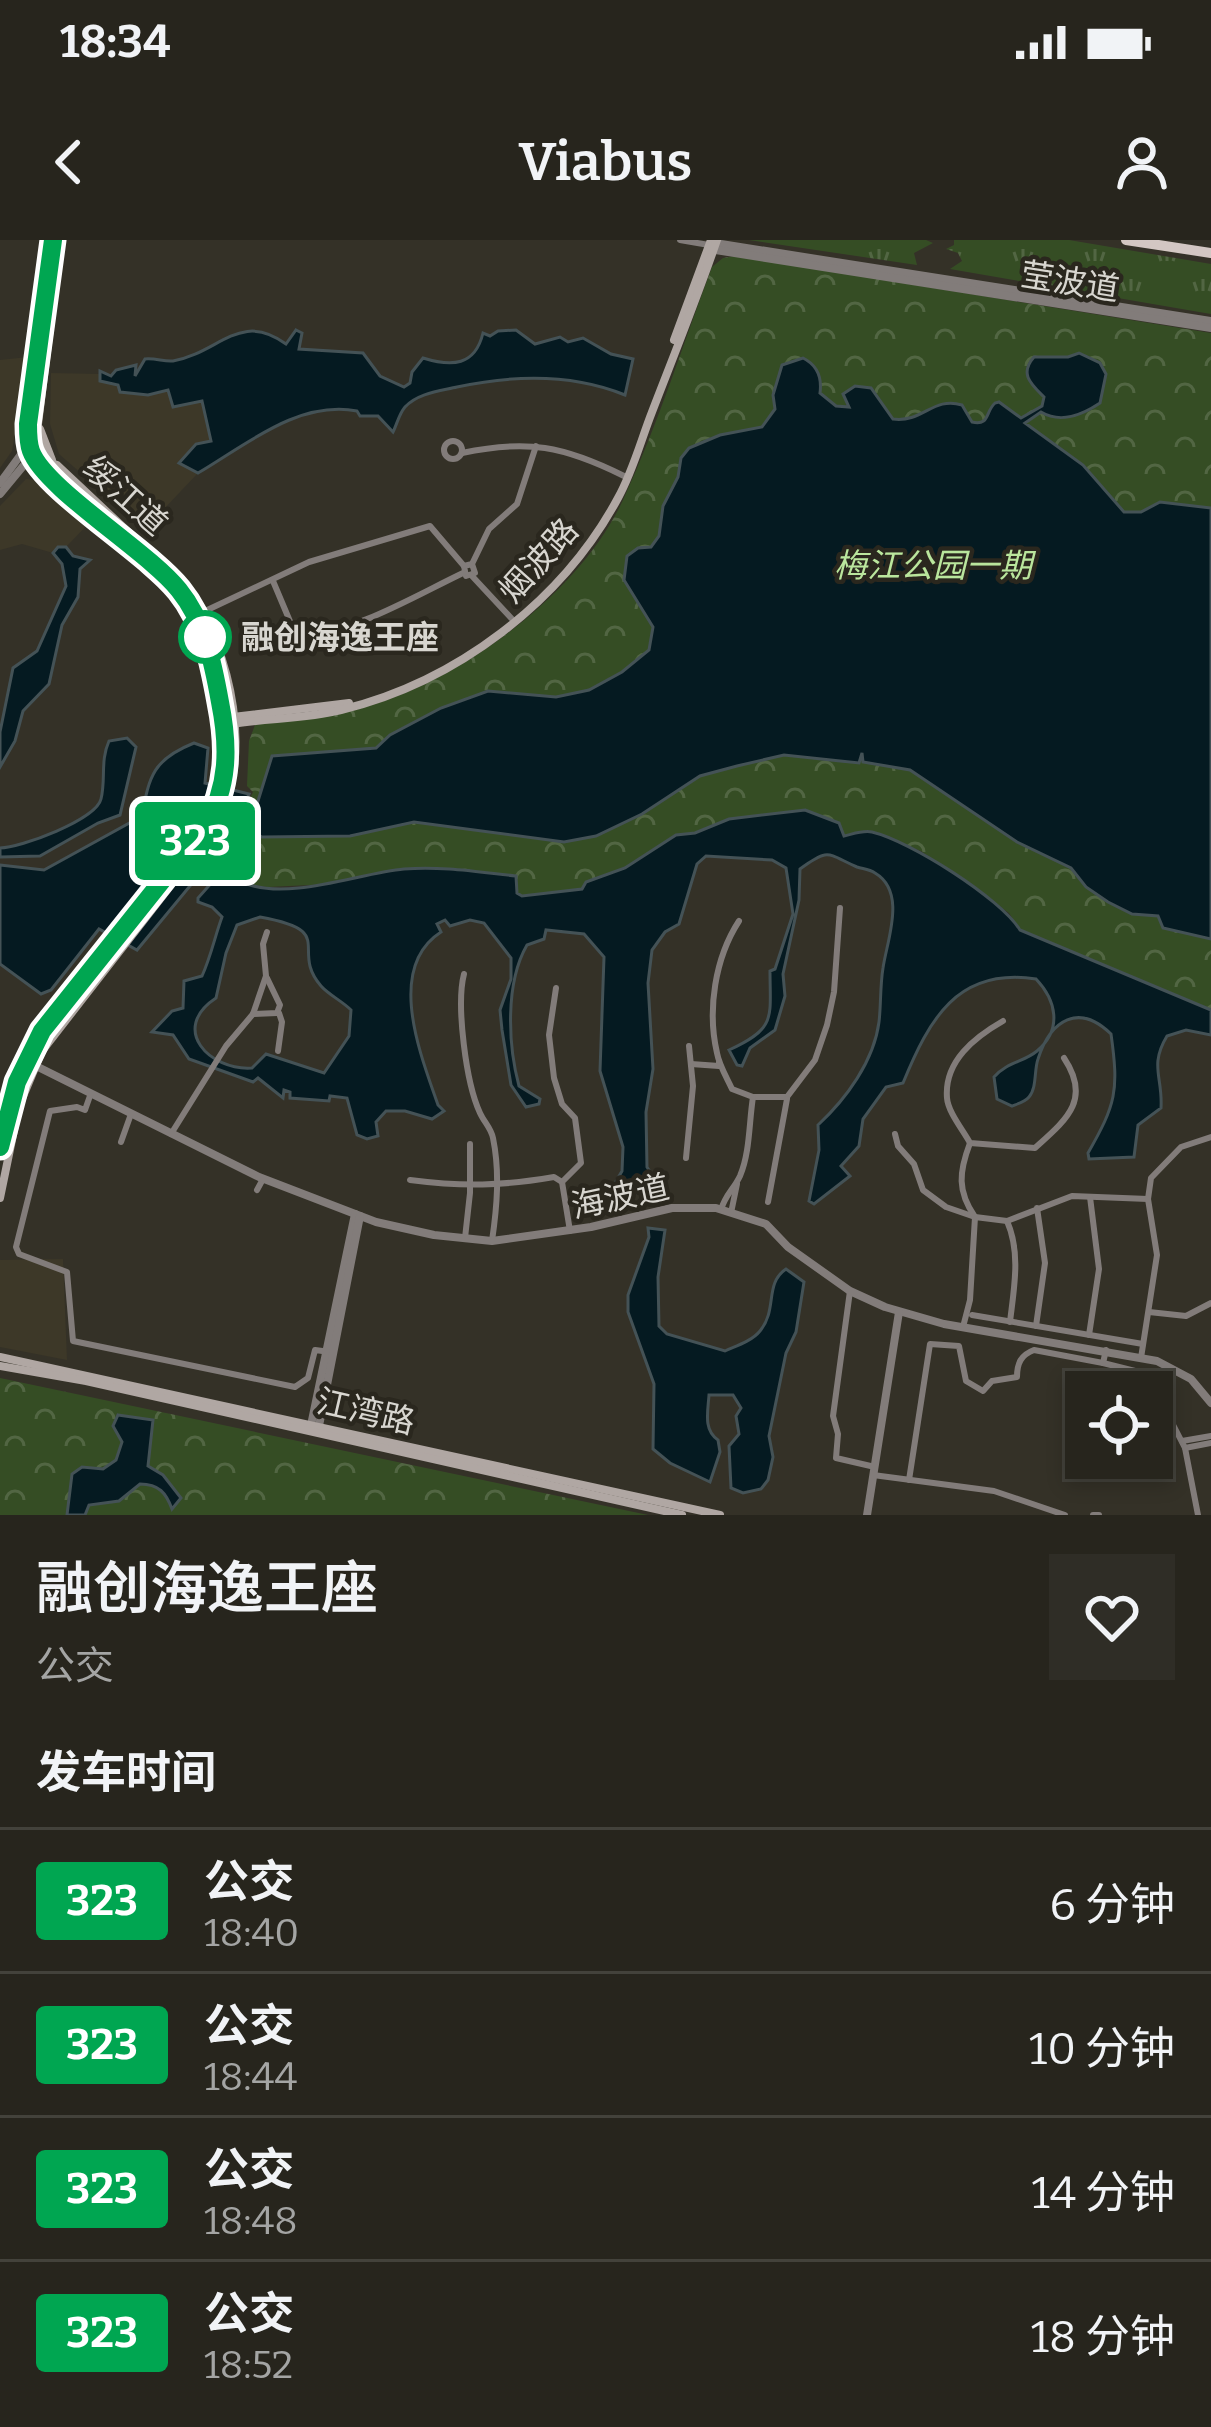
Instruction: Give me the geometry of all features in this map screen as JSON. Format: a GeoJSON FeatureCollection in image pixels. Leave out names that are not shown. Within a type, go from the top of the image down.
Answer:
{"type":"FeatureCollection","features":[{"type":"Feature","properties":{"kind":"main road","name":"绥江道"},"geometry":{"type":"LineString","coordinates":[[28,456],[38,418],[57,240]]}},
{"type":"Feature","properties":{"kind":"main road","name":"绥江道"},"geometry":{"type":"LineString","coordinates":[[57,240],[28,424],[28,456],[181,593],[204,636],[229,721]]}},
{"type":"Feature","properties":{"kind":"main road"},"geometry":{"type":"LineString","coordinates":[[1126,240],[1211,253]]}},
{"type":"Feature","properties":{"kind":"main road","name":"烟波路"},"geometry":{"type":"LineString","coordinates":[[229,721],[342,704],[401,686],[442,666],[512,619],[550,583],[590,536],[624,476],[712,244]]}},
{"type":"Feature","properties":{"kind":"main road","name":"烟波路"},"geometry":{"type":"LineString","coordinates":[[229,721],[308,716],[379,698],[454,664],[511,626],[537,602],[587,545],[621,493],[712,244]]}},
{"type":"Feature","properties":{"kind":"main road"},"geometry":{"type":"LineString","coordinates":[[38,418],[43,444],[57,465]]}},
{"type":"Feature","properties":{"kind":"main road","name":"绥江道"},"geometry":{"type":"LineString","coordinates":[[28,456],[57,465],[173,570],[203,611],[218,650],[229,721],[228,784],[205,827],[115,947],[42,1031],[30,1063]]}},
{"type":"Feature","properties":{"kind":"main road"},"geometry":{"type":"LineString","coordinates":[[0,1147],[30,1063]]}},
{"type":"Feature","properties":{"kind":"main road"},"geometry":{"type":"LineString","coordinates":[[0,1198],[30,1063]]}},
{"type":"Feature","properties":{"kind":"main road","name":"江湾路"},"geometry":{"type":"LineString","coordinates":[[0,1357],[682,1515]]}},
{"type":"Feature","properties":{"kind":"main road","name":"江湾路"},"geometry":{"type":"LineString","coordinates":[[0,1366],[720,1515]]}},
{"type":"Feature","properties":{"kind":"street"},"geometry":{"type":"LineString","coordinates":[[680,240],[712,244]]}},
{"type":"Feature","properties":{"kind":"street","name":"莹波道"},"geometry":{"type":"LineString","coordinates":[[712,244],[1211,324]]}},
{"type":"Feature","properties":{"kind":"street"},"geometry":{"type":"LineString","coordinates":[[462,453],[504,444],[536,446],[578,453],[624,476]]}},
{"type":"Feature","properties":{"kind":"street"},"geometry":{"type":"LineString","coordinates":[[272,580],[297,638],[325,635],[405,604],[468,570],[488,529],[517,505],[536,446]]}},
{"type":"Feature","properties":{"kind":"street"},"geometry":{"type":"LineString","coordinates":[[0,483],[28,456]]}},
{"type":"Feature","properties":{"kind":"street"},"geometry":{"type":"LineString","coordinates":[[0,494],[28,456]]}},
{"type":"Feature","properties":{"kind":"street"},"geometry":{"type":"LineString","coordinates":[[203,611],[309,562],[430,526],[512,619]]}},
{"type":"Feature","properties":{"kind":"street"},"geometry":{"type":"LineString","coordinates":[[768,1202],[787,1097],[815,1060],[835,992],[841,908]]}},
{"type":"Feature","properties":{"kind":"street"},"geometry":{"type":"LineString","coordinates":[[691,1064],[719,1066],[715,985],[725,942],[739,922]]}},
{"type":"Feature","properties":{"kind":"street"},"geometry":{"type":"LineString","coordinates":[[171,1134],[222,1052],[253,1014],[266,976],[263,944],[267,932]]}},
{"type":"Feature","properties":{"kind":"street"},"geometry":{"type":"LineString","coordinates":[[464,974],[458,997],[465,1044],[478,1110],[492,1133],[497,1186],[492,1241]]}},
{"type":"Feature","properties":{"kind":"street"},"geometry":{"type":"LineString","coordinates":[[266,976],[282,1022],[278,1052]]}},
{"type":"Feature","properties":{"kind":"street"},"geometry":{"type":"LineString","coordinates":[[556,988],[549,1034],[554,1078],[562,1104],[575,1118],[581,1163],[562,1182]]}},
{"type":"Feature","properties":{"kind":"street"},"geometry":{"type":"LineString","coordinates":[[253,1014],[278,1010]]}},
{"type":"Feature","properties":{"kind":"street"},"geometry":{"type":"LineString","coordinates":[[967,1328],[975,1217],[964,1201],[959,1172],[970,1143],[947,1101],[958,1059],[976,1036],[1003,1021]]}},
{"type":"Feature","properties":{"kind":"street"},"geometry":{"type":"LineString","coordinates":[[686,1158],[693,1086],[689,1046]]}},
{"type":"Feature","properties":{"kind":"street"},"geometry":{"type":"LineString","coordinates":[[717,1054],[732,1089],[753,1097],[787,1097]]}},
{"type":"Feature","properties":{"kind":"street"},"geometry":{"type":"LineString","coordinates":[[970,1143],[1035,1148],[1070,1117],[1076,1087],[1064,1058]]}},
{"type":"Feature","properties":{"kind":"street","name":"海波道"},"geometry":{"type":"LineString","coordinates":[[30,1063],[263,1179],[357,1215],[434,1235],[492,1241],[570,1231],[672,1208],[726,1211],[766,1224],[788,1247],[850,1291],[899,1312],[1141,1358],[1191,1378],[1211,1402]]}},
{"type":"Feature","properties":{"kind":"street"},"geometry":{"type":"LineString","coordinates":[[92,1093],[85,1110],[50,1111],[16,1247],[20,1254],[67,1272],[73,1341],[295,1387],[308,1378],[315,1350],[330,1352]]}},
{"type":"Feature","properties":{"kind":"street"},"geometry":{"type":"LineString","coordinates":[[726,1211],[726,1193],[743,1169],[753,1097]]}},
{"type":"Feature","properties":{"kind":"street"},"geometry":{"type":"LineString","coordinates":[[121,1142],[131,1114]]}},
{"type":"Feature","properties":{"kind":"street"},"geometry":{"type":"LineString","coordinates":[[895,1134],[923,1190],[946,1207],[975,1217],[1007,1221],[1072,1196],[1148,1199]]}},
{"type":"Feature","properties":{"kind":"street"},"geometry":{"type":"LineString","coordinates":[[1141,1358],[1156,1255],[1148,1199],[1151,1178],[1181,1147],[1211,1137]]}},
{"type":"Feature","properties":{"kind":"street"},"geometry":{"type":"LineString","coordinates":[[465,1238],[470,1144]]}},
{"type":"Feature","properties":{"kind":"street"},"geometry":{"type":"LineString","coordinates":[[410,1180],[471,1187],[554,1177],[562,1182],[570,1231]]}},
{"type":"Feature","properties":{"kind":"street"},"geometry":{"type":"LineString","coordinates":[[257,1190],[263,1179]]}},
{"type":"Feature","properties":{"kind":"street"},"geometry":{"type":"LineString","coordinates":[[1089,1335],[1099,1269],[1090,1197]]}},
{"type":"Feature","properties":{"kind":"street"},"geometry":{"type":"LineString","coordinates":[[1036,1326],[1045,1263],[1037,1208]]}},
{"type":"Feature","properties":{"kind":"street"},"geometry":{"type":"LineString","coordinates":[[315,1428],[357,1215]]}},
{"type":"Feature","properties":{"kind":"street"},"geometry":{"type":"LineString","coordinates":[[1007,1221],[1016,1272],[1010,1322]]}},
{"type":"Feature","properties":{"kind":"street"},"geometry":{"type":"LineString","coordinates":[[850,1291],[833,1416],[838,1434],[836,1458],[909,1480],[994,1491],[1065,1515]]}},
{"type":"Feature","properties":{"kind":"street"},"geometry":{"type":"LineString","coordinates":[[967,1328],[972,1316],[970,1300]]}},
{"type":"Feature","properties":{"kind":"street"},"geometry":{"type":"LineString","coordinates":[[1149,1312],[1186,1316],[1211,1303]]}},
{"type":"Feature","properties":{"kind":"street"},"geometry":{"type":"LineString","coordinates":[[867,1515],[899,1312]]}},
{"type":"Feature","properties":{"kind":"street"},"geometry":{"type":"LineString","coordinates":[[972,1316],[1143,1344]]}},
{"type":"Feature","properties":{"kind":"street"},"geometry":{"type":"LineString","coordinates":[[909,1480],[930,1344],[959,1346],[966,1381],[983,1391],[992,1381],[1017,1376],[1017,1365],[1034,1350],[1147,1374],[1183,1444],[1198,1515]]}},
{"type":"Feature","properties":{"kind":"street"},"geometry":{"type":"LineString","coordinates":[[1103,1363],[1106,1351]]}},
{"type":"Feature","properties":{"kind":"street"},"geometry":{"type":"LineString","coordinates":[[1183,1444],[1211,1440]]}},
{"type":"Feature","properties":{"kind":"shaded area"},"geometry":{"type":"Polygon","coordinates":[[[28,357],[12,451],[0,468],[0,360],[28,357]]]}},
{"type":"Feature","properties":{"kind":"shaded area"},"geometry":{"type":"Polygon","coordinates":[[[51,373],[99,374],[100,381],[130,394],[169,390],[202,400],[211,441],[182,465],[198,473],[145,529],[59,454],[50,424],[51,373]]]}},
{"type":"Feature","properties":{"kind":"shaded area"},"geometry":{"type":"Polygon","coordinates":[[[26,479],[40,481],[90,522],[66,547],[53,553],[22,544],[0,550],[0,506],[26,479]]]}},
{"type":"Feature","properties":{"kind":"shaded area"},"geometry":{"type":"Polygon","coordinates":[[[63,1259],[67,1360],[0,1347],[0,1260],[63,1259]]]}},
{"type":"Feature","properties":{"kind":"green space"},"geometry":{"type":"Polygon","coordinates":[[[749,240],[933,243],[914,253],[917,265],[749,240]]]}},
{"type":"Feature","properties":{"kind":"green space"},"geometry":{"type":"Polygon","coordinates":[[[954,240],[1069,240],[1211,264],[1211,314],[950,269],[962,261],[958,253],[946,249],[954,240]]]}},
{"type":"Feature","properties":{"kind":"green space","name":"梅江公园一期"},"geometry":{"type":"Polygon","coordinates":[[[735,256],[1211,333],[1211,1010],[1032,937],[1020,930],[1009,913],[921,851],[868,830],[844,836],[730,819],[676,835],[582,889],[522,896],[399,869],[332,884],[267,887],[247,884],[215,863],[231,841],[253,792],[247,786],[249,741],[255,725],[350,710],[416,688],[452,670],[521,623],[581,565],[605,533],[636,472],[712,267],[735,256]]]}},
{"type":"Feature","properties":{"kind":"green space"},"geometry":{"type":"Polygon","coordinates":[[[0,1378],[648,1515],[0,1515],[0,1378]]]}},
{"type":"Feature","properties":{"kind":"water"},"geometry":{"type":"Polygon","coordinates":[[[296,330],[302,333],[299,349],[363,353],[380,376],[404,387],[423,358],[461,361],[474,352],[483,333],[490,336],[498,331],[516,330],[535,344],[560,337],[568,342],[583,338],[611,354],[633,359],[625,395],[563,380],[478,383],[410,402],[393,432],[378,416],[335,409],[314,412],[273,427],[198,473],[179,463],[196,444],[211,441],[202,401],[173,407],[168,390],[148,395],[120,392],[118,385],[100,381],[100,371],[111,376],[136,365],[135,376],[145,359],[189,357],[242,332],[270,335],[286,344],[296,330]]]}},
{"type":"Feature","properties":{"kind":"water","name":"梅江公园一期"},"geometry":{"type":"Polygon","coordinates":[[[1079,353],[1100,363],[1106,374],[1100,403],[1071,416],[1041,412],[1025,423],[1083,465],[1124,512],[1141,512],[1160,502],[1211,508],[1211,939],[1163,928],[1158,916],[1132,914],[1108,902],[1086,887],[1071,868],[1017,842],[910,770],[863,762],[862,753],[859,763],[784,755],[700,776],[642,814],[596,836],[564,842],[414,822],[350,836],[262,837],[255,833],[253,817],[272,756],[376,748],[390,735],[441,708],[488,691],[556,697],[589,690],[649,650],[653,627],[624,580],[627,556],[638,548],[651,547],[659,536],[663,506],[689,448],[720,435],[762,427],[775,409],[773,395],[782,365],[803,358],[808,361],[818,372],[820,393],[836,406],[849,407],[843,394],[855,386],[871,388],[893,419],[952,403],[962,405],[972,422],[978,423],[995,403],[1021,418],[1042,406],[1044,397],[1028,378],[1034,357],[1079,353]]]}},
{"type":"Feature","properties":{"kind":"water"},"geometry":{"type":"Polygon","coordinates":[[[58,547],[90,560],[80,569],[78,597],[62,625],[49,684],[23,711],[15,741],[0,767],[0,732],[13,668],[37,651],[66,586],[62,564],[53,553],[58,547]]]}},
{"type":"Feature","properties":{"kind":"water"},"geometry":{"type":"Polygon","coordinates":[[[127,738],[136,747],[120,815],[40,856],[0,857],[0,848],[56,831],[96,807],[109,741],[127,738]]]}},
{"type":"Feature","properties":{"kind":"water"},"geometry":{"type":"Polygon","coordinates":[[[194,743],[208,748],[205,783],[249,794],[228,840],[137,950],[99,929],[51,990],[41,994],[0,964],[0,865],[44,870],[142,816],[156,770],[170,755],[194,743]]]}},
{"type":"Feature","properties":{"kind":"water"},"geometry":{"type":"Polygon","coordinates":[[[805,810],[839,823],[844,836],[869,832],[888,837],[974,887],[1020,930],[1211,1010],[1211,1035],[1186,1030],[1167,1036],[1158,1064],[1161,1108],[1138,1125],[1134,1157],[1089,1159],[1113,1096],[1111,1034],[1088,1019],[1077,1018],[1058,1025],[1048,1037],[1052,1005],[1036,979],[986,981],[966,990],[936,1019],[903,1083],[886,1087],[863,1119],[859,1146],[841,1166],[850,1176],[814,1204],[809,1201],[819,1150],[818,1125],[848,1091],[876,1037],[893,904],[885,881],[828,855],[800,869],[799,900],[783,974],[785,996],[775,1030],[750,1048],[742,1066],[729,1050],[756,1035],[768,1020],[770,971],[775,969],[793,914],[786,868],[772,860],[706,856],[697,864],[679,924],[665,932],[652,950],[648,983],[653,1069],[646,1112],[647,1167],[664,1184],[662,1189],[617,1197],[615,1183],[622,1171],[623,1147],[600,1071],[604,957],[584,934],[546,930],[544,939],[527,945],[520,960],[512,996],[513,1052],[519,1086],[540,1099],[539,1104],[526,1107],[511,1085],[502,1030],[500,1010],[511,979],[511,958],[484,923],[470,920],[437,924],[441,932],[424,948],[415,967],[412,1014],[423,1062],[444,1111],[432,1119],[386,1111],[376,1122],[378,1136],[367,1139],[357,1135],[347,1098],[290,1098],[284,1090],[283,1098],[258,1078],[253,1082],[189,1059],[173,1035],[152,1032],[172,1011],[183,1008],[184,981],[202,976],[222,917],[198,898],[223,870],[247,884],[284,889],[404,869],[460,870],[516,876],[517,893],[522,896],[582,889],[586,882],[625,868],[676,835],[729,819],[805,810]],[[260,917],[237,925],[216,998],[202,1010],[196,1035],[201,1046],[222,1063],[252,1068],[266,1054],[324,1073],[349,1036],[351,1010],[312,973],[306,935],[284,922],[260,917]]]}},
{"type":"Feature","properties":{"kind":"water"},"geometry":{"type":"Polygon","coordinates":[[[1045,1043],[1029,1097],[1012,1106],[997,1099],[994,1077],[1045,1043]]]}},
{"type":"Feature","properties":{"kind":"water"},"geometry":{"type":"Polygon","coordinates":[[[648,1228],[665,1230],[658,1277],[659,1326],[667,1334],[725,1351],[760,1331],[779,1275],[786,1269],[804,1282],[769,1436],[773,1457],[761,1489],[743,1493],[731,1488],[729,1446],[739,1434],[736,1416],[741,1408],[733,1395],[709,1395],[708,1426],[720,1452],[710,1482],[653,1449],[654,1384],[628,1312],[628,1295],[648,1228]]]}},
{"type":"Feature","properties":{"kind":"water"},"geometry":{"type":"Polygon","coordinates":[[[118,1415],[153,1420],[148,1466],[163,1475],[181,1498],[172,1509],[161,1490],[140,1484],[119,1501],[89,1505],[85,1515],[67,1515],[72,1474],[82,1467],[103,1469],[116,1460],[122,1442],[113,1426],[118,1415]]]}},
{"type":"Feature","properties":{"kind":"bus line","name":"323"},"geometry":{"type":"LineString","coordinates":[[0,1147],[17,1082],[42,1031],[205,827],[222,790],[227,754],[210,655],[190,606],[167,577],[49,476],[30,448],[28,424],[53,240]]}},
{"type":"Feature","properties":{"kind":"place","name":"融创海逸王座"},"geometry":{"type":"Point","coordinates":[205,637]}}]}
